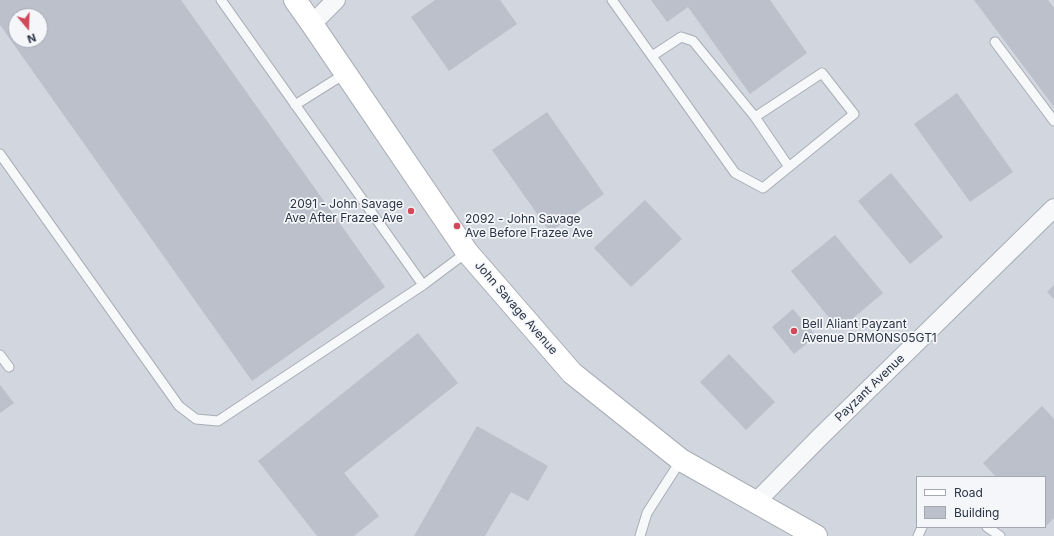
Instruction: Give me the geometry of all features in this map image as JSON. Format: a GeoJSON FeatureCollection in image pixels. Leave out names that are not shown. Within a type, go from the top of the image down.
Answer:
{"type":"FeatureCollection","features":[{"type":"Feature","properties":{"kind":"main road","name":"John Savage Avenue"},"geometry":{"type":"LineString","coordinates":[[295,0],[346,72],[467,252],[572,373],[681,460],[816,536]]}},
{"type":"Feature","properties":{"kind":"street"},"geometry":{"type":"LineString","coordinates":[[312,24],[336,0]]}},
{"type":"Feature","properties":{"kind":"street","name":"Payzant Avenue"},"geometry":{"type":"LineString","coordinates":[[756,502],[820,437],[1054,208]]}},
{"type":"Feature","properties":{"kind":"lane"},"geometry":{"type":"LineString","coordinates":[[221,0],[423,285]]}},
{"type":"Feature","properties":{"kind":"lane"},"geometry":{"type":"LineString","coordinates":[[612,0],[735,173],[763,188],[854,114],[822,74],[755,117]]}},
{"type":"Feature","properties":{"kind":"lane"},"geometry":{"type":"LineString","coordinates":[[652,56],[681,37],[693,41],[755,117],[789,167]]}},
{"type":"Feature","properties":{"kind":"lane"},"geometry":{"type":"LineString","coordinates":[[995,42],[1054,121]]}},
{"type":"Feature","properties":{"kind":"lane"},"geometry":{"type":"LineString","coordinates":[[295,105],[346,72]]}},
{"type":"Feature","properties":{"kind":"lane"},"geometry":{"type":"LineString","coordinates":[[0,154],[179,406],[196,419],[218,421],[423,285],[467,252]]}},
{"type":"Feature","properties":{"kind":"lane"},"geometry":{"type":"LineString","coordinates":[[0,355],[9,367]]}},
{"type":"Feature","properties":{"kind":"lane"},"geometry":{"type":"LineString","coordinates":[[640,536],[647,513],[681,460]]}},
{"type":"Feature","properties":{"kind":"lane"},"geometry":{"type":"LineString","coordinates":[[988,528],[1000,536]]}},
{"type":"Feature","properties":{"kind":"shaded area"},"geometry":{"type":"Polygon","coordinates":[[[0,0],[1054,0],[1054,536],[0,536],[0,0]]]}},
{"type":"Feature","properties":{"kind":"building"},"geometry":{"type":"Polygon","coordinates":[[[0,0],[181,0],[385,287],[252,381],[16,48],[48,48],[48,8],[8,8],[8,36],[0,25],[0,0]]]}},
{"type":"Feature","properties":{"kind":"building"},"geometry":{"type":"Polygon","coordinates":[[[435,0],[500,0],[517,24],[449,71],[411,17],[435,0]]]}},
{"type":"Feature","properties":{"kind":"building"},"geometry":{"type":"Polygon","coordinates":[[[651,0],[770,0],[807,53],[750,94],[688,7],[667,22],[651,0]]]}},
{"type":"Feature","properties":{"kind":"building"},"geometry":{"type":"Polygon","coordinates":[[[974,0],[1048,0],[1054,8],[1054,107],[974,0]]]}},
{"type":"Feature","properties":{"kind":"building"},"geometry":{"type":"Polygon","coordinates":[[[957,93],[1013,172],[970,202],[914,124],[957,93]]]}},
{"type":"Feature","properties":{"kind":"building"},"geometry":{"type":"Polygon","coordinates":[[[547,112],[604,194],[550,232],[492,150],[547,112]]]}},
{"type":"Feature","properties":{"kind":"building"},"geometry":{"type":"Polygon","coordinates":[[[891,173],[943,237],[910,264],[858,201],[891,173]]]}},
{"type":"Feature","properties":{"kind":"building"},"geometry":{"type":"Polygon","coordinates":[[[645,200],[682,239],[631,287],[594,248],[645,200]]]}},
{"type":"Feature","properties":{"kind":"building"},"geometry":{"type":"Polygon","coordinates":[[[835,235],[883,293],[839,330],[791,271],[835,235]]]}},
{"type":"Feature","properties":{"kind":"building"},"geometry":{"type":"Polygon","coordinates":[[[1054,285],[1054,299],[1047,292],[1054,285]]]}},
{"type":"Feature","properties":{"kind":"building","name":"Bell Aliant Payzant Avenue DRMONS05GT1"},"geometry":{"type":"Polygon","coordinates":[[[793,309],[816,336],[794,354],[772,327],[793,309]]]}},
{"type":"Feature","properties":{"kind":"building"},"geometry":{"type":"Polygon","coordinates":[[[418,333],[458,383],[344,473],[379,516],[354,536],[317,536],[258,461],[418,333]]]}},
{"type":"Feature","properties":{"kind":"building"},"geometry":{"type":"Polygon","coordinates":[[[729,354],[775,402],[746,430],[700,382],[729,354]]]}},
{"type":"Feature","properties":{"kind":"building"},"geometry":{"type":"Polygon","coordinates":[[[0,385],[14,403],[0,413],[0,385]]]}},
{"type":"Feature","properties":{"kind":"building"},"geometry":{"type":"Polygon","coordinates":[[[1042,406],[1054,419],[1054,518],[1046,526],[1046,476],[995,476],[983,463],[1042,406]]]}},
{"type":"Feature","properties":{"kind":"building"},"geometry":{"type":"Polygon","coordinates":[[[477,426],[548,466],[528,501],[511,492],[485,536],[414,536],[477,426]]]}},
{"type":"Feature","properties":{"kind":"place","name":"2091 - John Savage Ave After Frazee Ave"},"geometry":{"type":"Point","coordinates":[411,211]}},
{"type":"Feature","properties":{"kind":"place","name":"2092 - John Savage Ave Before Frazee Ave"},"geometry":{"type":"Point","coordinates":[457,226]}},
{"type":"Feature","properties":{"kind":"place","name":"Bell Aliant Payzant Avenue DRMONS05GT1"},"geometry":{"type":"Point","coordinates":[794,331]}}]}
